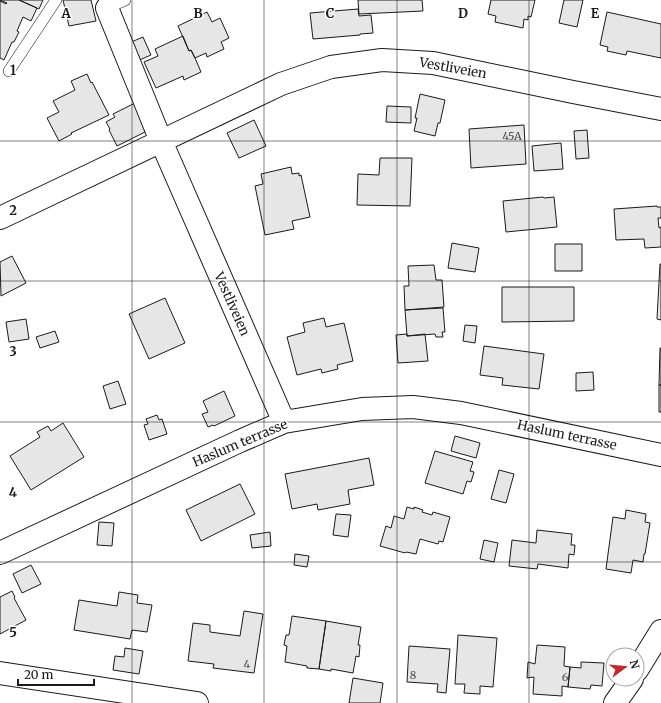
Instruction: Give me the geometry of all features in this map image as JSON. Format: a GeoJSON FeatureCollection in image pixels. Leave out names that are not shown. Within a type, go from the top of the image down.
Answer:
{"type":"FeatureCollection","features":[{"type":"Feature","properties":{"kind":"street","name":"Vestliveien"},"geometry":{"type":"LineString","coordinates":[[112,3],[161,141],[284,422]]}},
{"type":"Feature","properties":{"kind":"street","name":"Vestliveien"},"geometry":{"type":"LineString","coordinates":[[0,218],[281,84],[331,67],[382,60],[433,63],[661,109]]}},
{"type":"Feature","properties":{"kind":"street","name":"Haslum terrasse"},"geometry":{"type":"LineString","coordinates":[[0,553],[284,422],[362,409],[412,408],[461,413],[661,455]]}},
{"type":"Feature","properties":{"kind":"street"},"geometry":{"type":"LineString","coordinates":[[645,657],[661,631]]}},
{"type":"Feature","properties":{"kind":"street"},"geometry":{"type":"LineString","coordinates":[[0,674],[197,703]]}},
{"type":"Feature","properties":{"kind":"street"},"geometry":{"type":"LineString","coordinates":[[615,703],[626,687]]}},
{"type":"Feature","properties":{"kind":"lane"},"geometry":{"type":"LineString","coordinates":[[9,71],[56,0]]}},
{"type":"Feature","properties":{"kind":"building"},"geometry":{"type":"Polygon","coordinates":[[[0,0],[19,0],[37,8],[31,21],[23,17],[17,31],[19,32],[14,42],[12,42],[4,60],[0,58],[0,1],[6,4],[7,3],[0,0]]]}},
{"type":"Feature","properties":{"kind":"building"},"geometry":{"type":"Polygon","coordinates":[[[19,0],[43,0],[39,9],[19,0]]]}},
{"type":"Feature","properties":{"kind":"building"},"geometry":{"type":"Polygon","coordinates":[[[63,0],[91,0],[96,21],[69,26],[63,0]]]}},
{"type":"Feature","properties":{"kind":"building"},"geometry":{"type":"Polygon","coordinates":[[[358,0],[422,0],[423,11],[359,14],[358,0]]]}},
{"type":"Feature","properties":{"kind":"building"},"geometry":{"type":"Polygon","coordinates":[[[491,0],[535,0],[531,17],[528,16],[528,20],[524,19],[523,28],[495,22],[496,16],[488,14],[491,0]]]}},
{"type":"Feature","properties":{"kind":"building"},"geometry":{"type":"Polygon","coordinates":[[[564,0],[583,0],[577,27],[559,23],[564,0]]]}},
{"type":"Feature","properties":{"kind":"building"},"geometry":{"type":"Polygon","coordinates":[[[358,9],[359,16],[371,15],[373,33],[313,39],[310,13],[358,9]]]}},
{"type":"Feature","properties":{"kind":"building"},"geometry":{"type":"Polygon","coordinates":[[[207,12],[212,22],[220,18],[229,38],[221,42],[224,49],[207,57],[206,53],[195,58],[191,50],[189,51],[178,26],[207,12]]]}},
{"type":"Feature","properties":{"kind":"building"},"geometry":{"type":"Polygon","coordinates":[[[607,12],[661,24],[661,58],[627,51],[626,55],[607,51],[608,47],[600,45],[607,12]]]}},
{"type":"Feature","properties":{"kind":"building"},"geometry":{"type":"Polygon","coordinates":[[[183,36],[189,51],[191,50],[201,72],[184,80],[183,76],[156,88],[144,62],[158,56],[155,49],[183,36]]]}},
{"type":"Feature","properties":{"kind":"building"},"geometry":{"type":"Polygon","coordinates":[[[143,37],[151,55],[137,61],[129,43],[143,37]]]}},
{"type":"Feature","properties":{"kind":"building"},"geometry":{"type":"Polygon","coordinates":[[[87,74],[109,115],[71,133],[72,134],[59,141],[47,118],[59,112],[53,101],[75,90],[71,81],[87,74]]]}},
{"type":"Feature","properties":{"kind":"building"},"geometry":{"type":"Polygon","coordinates":[[[420,94],[445,100],[440,123],[438,123],[435,136],[414,131],[420,94]]]}},
{"type":"Feature","properties":{"kind":"building"},"geometry":{"type":"Polygon","coordinates":[[[135,103],[149,130],[117,146],[106,122],[115,117],[113,114],[135,103]]]}},
{"type":"Feature","properties":{"kind":"building"},"geometry":{"type":"Polygon","coordinates":[[[387,106],[411,107],[411,123],[386,122],[387,106]]]}},
{"type":"Feature","properties":{"kind":"building"},"geometry":{"type":"Polygon","coordinates":[[[254,120],[266,146],[239,158],[227,133],[254,120]]]}},
{"type":"Feature","properties":{"kind":"building"},"geometry":{"type":"Polygon","coordinates":[[[524,125],[526,164],[471,168],[469,129],[524,125]]]}},
{"type":"Feature","properties":{"kind":"building"},"geometry":{"type":"Polygon","coordinates":[[[587,130],[589,158],[576,159],[574,131],[587,130]]]}},
{"type":"Feature","properties":{"kind":"building"},"geometry":{"type":"Polygon","coordinates":[[[561,143],[563,169],[534,171],[532,146],[561,143]]]}},
{"type":"Feature","properties":{"kind":"building"},"geometry":{"type":"Polygon","coordinates":[[[380,158],[412,158],[410,206],[357,205],[358,174],[379,175],[380,158]]]}},
{"type":"Feature","properties":{"kind":"building"},"geometry":{"type":"Polygon","coordinates":[[[291,167],[292,174],[299,173],[299,176],[301,175],[310,217],[292,221],[294,229],[265,235],[255,186],[263,184],[261,174],[291,167]]]}},
{"type":"Feature","properties":{"kind":"building"},"geometry":{"type":"Polygon","coordinates":[[[554,197],[557,227],[506,232],[503,201],[554,197]]]}},
{"type":"Feature","properties":{"kind":"building"},"geometry":{"type":"Polygon","coordinates":[[[661,207],[661,218],[658,218],[659,228],[661,227],[661,247],[645,248],[644,239],[616,240],[614,209],[661,207]]]}},
{"type":"Feature","properties":{"kind":"building"},"geometry":{"type":"Polygon","coordinates":[[[452,243],[479,248],[475,272],[448,268],[452,243]]]}},
{"type":"Feature","properties":{"kind":"building"},"geometry":{"type":"Polygon","coordinates":[[[555,244],[582,244],[582,271],[555,271],[555,244]]]}},
{"type":"Feature","properties":{"kind":"building"},"geometry":{"type":"Polygon","coordinates":[[[12,256],[26,283],[1,296],[0,262],[12,256]]]}},
{"type":"Feature","properties":{"kind":"building"},"geometry":{"type":"Polygon","coordinates":[[[661,264],[661,320],[657,319],[661,264]]]}},
{"type":"Feature","properties":{"kind":"building"},"geometry":{"type":"Polygon","coordinates":[[[434,265],[436,280],[442,280],[444,307],[405,310],[404,286],[409,286],[408,266],[434,265]]]}},
{"type":"Feature","properties":{"kind":"building"},"geometry":{"type":"Polygon","coordinates":[[[502,287],[574,287],[574,321],[502,322],[502,287]]]}},
{"type":"Feature","properties":{"kind":"building"},"geometry":{"type":"Polygon","coordinates":[[[165,298],[185,343],[149,359],[129,314],[165,298]]]}},
{"type":"Feature","properties":{"kind":"building"},"geometry":{"type":"Polygon","coordinates":[[[443,308],[445,332],[442,332],[443,337],[436,337],[435,334],[407,336],[405,310],[443,308]]]}},
{"type":"Feature","properties":{"kind":"building"},"geometry":{"type":"Polygon","coordinates":[[[324,318],[326,327],[344,323],[353,361],[337,365],[338,369],[322,373],[321,369],[297,375],[287,337],[305,332],[303,323],[324,318]]]}},
{"type":"Feature","properties":{"kind":"building"},"geometry":{"type":"Polygon","coordinates":[[[26,319],[29,339],[9,342],[6,322],[26,319]]]}},
{"type":"Feature","properties":{"kind":"building"},"geometry":{"type":"Polygon","coordinates":[[[465,325],[477,326],[475,343],[463,341],[465,325]]]}},
{"type":"Feature","properties":{"kind":"building"},"geometry":{"type":"Polygon","coordinates":[[[55,331],[59,342],[40,348],[36,337],[55,331]]]}},
{"type":"Feature","properties":{"kind":"building"},"geometry":{"type":"Polygon","coordinates":[[[407,334],[407,336],[425,334],[428,361],[398,363],[396,335],[407,334]]]}},
{"type":"Feature","properties":{"kind":"building"},"geometry":{"type":"Polygon","coordinates":[[[484,346],[544,354],[539,389],[502,385],[503,378],[480,375],[484,346]]]}},
{"type":"Feature","properties":{"kind":"building"},"geometry":{"type":"Polygon","coordinates":[[[660,348],[661,385],[659,385],[660,348]]]}},
{"type":"Feature","properties":{"kind":"building"},"geometry":{"type":"Polygon","coordinates":[[[593,372],[594,390],[576,391],[576,373],[593,372]]]}},
{"type":"Feature","properties":{"kind":"building"},"geometry":{"type":"Polygon","coordinates":[[[118,381],[126,404],[110,409],[103,386],[118,381]]]}},
{"type":"Feature","properties":{"kind":"building"},"geometry":{"type":"Polygon","coordinates":[[[659,385],[661,385],[661,412],[659,412],[659,385]]]}},
{"type":"Feature","properties":{"kind":"building"},"geometry":{"type":"Polygon","coordinates":[[[224,391],[235,416],[214,426],[208,427],[202,414],[208,412],[203,401],[224,391]]]}},
{"type":"Feature","properties":{"kind":"building"},"geometry":{"type":"Polygon","coordinates":[[[157,415],[159,420],[162,419],[167,434],[149,440],[144,425],[148,424],[146,419],[157,415]]]}},
{"type":"Feature","properties":{"kind":"building"},"geometry":{"type":"Polygon","coordinates":[[[63,423],[84,457],[31,490],[10,456],[40,437],[37,432],[48,426],[51,431],[63,423]]]}},
{"type":"Feature","properties":{"kind":"building"},"geometry":{"type":"Polygon","coordinates":[[[455,436],[480,443],[476,458],[451,451],[455,436]]]}},
{"type":"Feature","properties":{"kind":"building"},"geometry":{"type":"Polygon","coordinates":[[[435,451],[473,462],[470,471],[474,472],[471,482],[467,481],[463,494],[425,483],[435,451]]]}},
{"type":"Feature","properties":{"kind":"building"},"geometry":{"type":"Polygon","coordinates":[[[369,458],[374,485],[348,490],[350,504],[318,510],[317,504],[292,509],[285,474],[369,458]]]}},
{"type":"Feature","properties":{"kind":"building"},"geometry":{"type":"Polygon","coordinates":[[[499,470],[514,474],[506,503],[491,499],[499,470]]]}},
{"type":"Feature","properties":{"kind":"building"},"geometry":{"type":"Polygon","coordinates":[[[240,484],[255,514],[201,541],[186,510],[240,484]]]}},
{"type":"Feature","properties":{"kind":"building"},"geometry":{"type":"Polygon","coordinates":[[[407,507],[414,509],[414,507],[423,510],[422,512],[432,515],[433,512],[450,517],[443,542],[439,541],[438,544],[420,539],[416,554],[405,553],[380,546],[386,526],[391,528],[394,516],[404,519],[407,507]]]}},
{"type":"Feature","properties":{"kind":"building"},"geometry":{"type":"Polygon","coordinates":[[[626,510],[646,514],[645,522],[650,523],[643,562],[633,560],[631,573],[606,569],[613,517],[625,519],[626,510]]]}},
{"type":"Feature","properties":{"kind":"building"},"geometry":{"type":"Polygon","coordinates":[[[336,514],[351,515],[348,537],[333,535],[336,514]]]}},
{"type":"Feature","properties":{"kind":"building"},"geometry":{"type":"Polygon","coordinates":[[[99,522],[114,523],[112,546],[97,545],[99,522]]]}},
{"type":"Feature","properties":{"kind":"building"},"geometry":{"type":"Polygon","coordinates":[[[537,530],[572,534],[571,545],[575,545],[574,555],[569,554],[568,568],[538,564],[537,569],[509,566],[512,540],[536,543],[537,530]]]}},
{"type":"Feature","properties":{"kind":"building"},"geometry":{"type":"Polygon","coordinates":[[[270,532],[271,546],[252,548],[250,535],[270,532]]]}},
{"type":"Feature","properties":{"kind":"building"},"geometry":{"type":"Polygon","coordinates":[[[484,540],[498,543],[494,562],[480,559],[484,540]]]}},
{"type":"Feature","properties":{"kind":"building"},"geometry":{"type":"Polygon","coordinates":[[[295,554],[309,556],[307,567],[294,565],[295,554]]]}},
{"type":"Feature","properties":{"kind":"building"},"geometry":{"type":"Polygon","coordinates":[[[31,565],[41,584],[22,593],[13,574],[31,565]]]}},
{"type":"Feature","properties":{"kind":"building"},"geometry":{"type":"Polygon","coordinates":[[[12,591],[15,597],[14,598],[26,620],[0,634],[0,597],[12,591]]]}},
{"type":"Feature","properties":{"kind":"building"},"geometry":{"type":"Polygon","coordinates":[[[119,592],[138,595],[137,603],[152,605],[147,632],[132,630],[130,639],[74,630],[79,600],[117,606],[119,592]]]}},
{"type":"Feature","properties":{"kind":"building"},"geometry":{"type":"Polygon","coordinates":[[[244,611],[263,614],[254,673],[213,668],[214,664],[188,661],[193,623],[210,625],[210,632],[240,636],[244,611]]]}},
{"type":"Feature","properties":{"kind":"building"},"geometry":{"type":"Polygon","coordinates":[[[292,616],[326,621],[319,669],[307,668],[307,666],[285,662],[287,646],[284,645],[286,635],[289,635],[292,616]]]}},
{"type":"Feature","properties":{"kind":"building"},"geometry":{"type":"Polygon","coordinates":[[[326,621],[361,627],[358,645],[360,645],[359,657],[356,656],[353,673],[331,669],[331,671],[319,669],[326,621]]]}},
{"type":"Feature","properties":{"kind":"building"},"geometry":{"type":"Polygon","coordinates":[[[458,635],[497,638],[493,687],[480,686],[480,694],[464,693],[465,684],[455,684],[458,635]]]}},
{"type":"Feature","properties":{"kind":"building"},"geometry":{"type":"Polygon","coordinates":[[[537,645],[565,647],[564,666],[570,667],[568,687],[562,686],[562,696],[533,694],[534,677],[527,678],[528,662],[535,664],[537,645]]]}},
{"type":"Feature","properties":{"kind":"building"},"geometry":{"type":"Polygon","coordinates":[[[409,646],[450,649],[446,693],[437,692],[438,684],[407,682],[409,646]]]}},
{"type":"Feature","properties":{"kind":"building"},"geometry":{"type":"Polygon","coordinates":[[[125,648],[143,651],[139,674],[113,670],[115,656],[124,657],[125,648]]]}},
{"type":"Feature","properties":{"kind":"building"},"geometry":{"type":"Polygon","coordinates":[[[581,662],[604,663],[602,686],[591,685],[590,689],[568,687],[570,667],[581,668],[581,662]]]}},
{"type":"Feature","properties":{"kind":"building"},"geometry":{"type":"Polygon","coordinates":[[[353,678],[383,683],[380,703],[349,703],[353,678]]]}}]}
